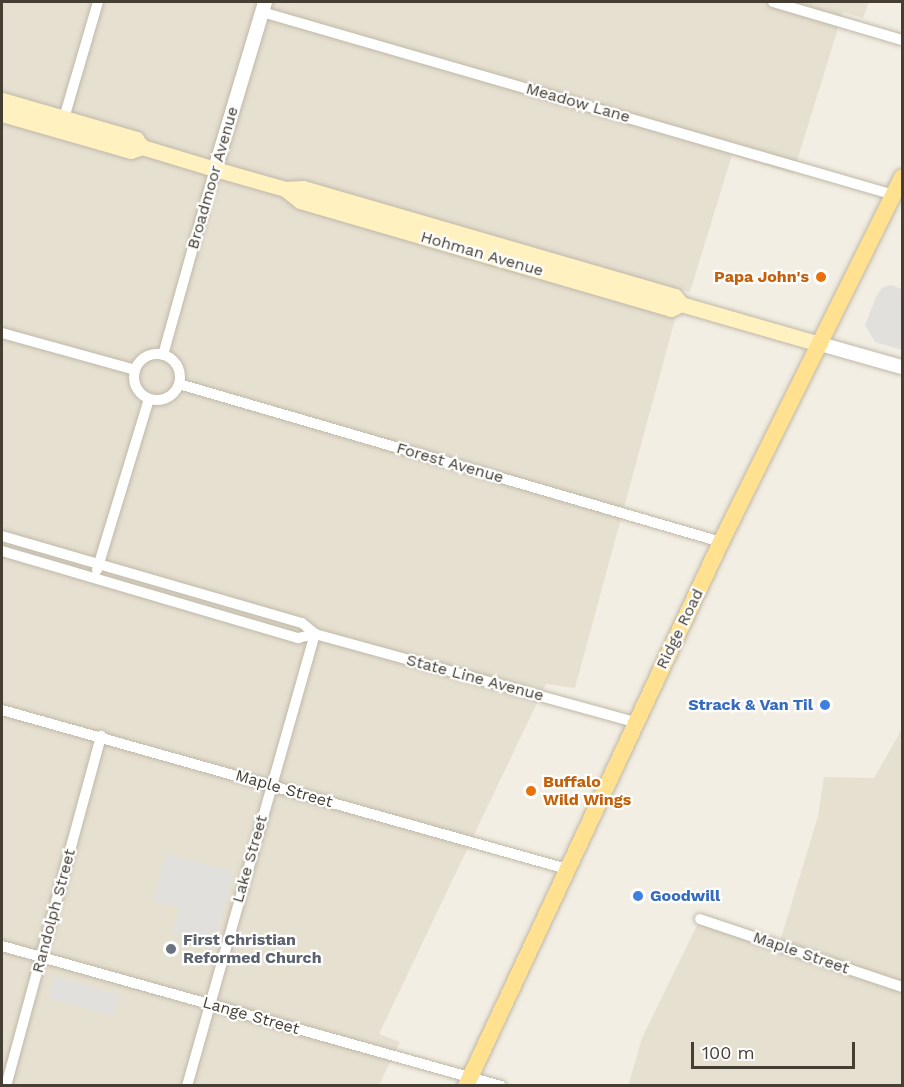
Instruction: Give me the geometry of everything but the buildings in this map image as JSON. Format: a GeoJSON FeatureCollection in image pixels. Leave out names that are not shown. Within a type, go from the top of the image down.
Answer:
{"type":"FeatureCollection","features":[{"type":"Feature","properties":{"kind":"main road","name":"Hohman Avenue"},"geometry":{"type":"LineString","coordinates":[[2,100],[131,151],[142,147],[285,189],[300,201],[660,306],[671,309],[681,304],[820,344]]}},
{"type":"Feature","properties":{"kind":"main road","name":"Hohman Avenue"},"geometry":{"type":"LineString","coordinates":[[2,114],[62,124]]}},
{"type":"Feature","properties":{"kind":"main road","name":"Ridge Road"},"geometry":{"type":"LineString","coordinates":[[468,1081],[721,542],[903,177]]}},
{"type":"Feature","properties":{"kind":"street"},"geometry":{"type":"LineString","coordinates":[[62,124],[98,2]]}},
{"type":"Feature","properties":{"kind":"street"},"geometry":{"type":"LineString","coordinates":[[773,2],[903,40]]}},
{"type":"Feature","properties":{"kind":"street","name":"Meadow Lane"},"geometry":{"type":"LineString","coordinates":[[264,7],[894,195]]}},
{"type":"Feature","properties":{"kind":"street","name":"Broadmoor Avenue"},"geometry":{"type":"LineString","coordinates":[[163,355],[215,169],[264,7]]}},
{"type":"Feature","properties":{"kind":"street"},"geometry":{"type":"LineString","coordinates":[[2,333],[135,370]]}},
{"type":"Feature","properties":{"kind":"street","name":"Hohman Avenue"},"geometry":{"type":"LineString","coordinates":[[820,344],[903,367]]}},
{"type":"Feature","properties":{"kind":"street"},"geometry":{"type":"LineString","coordinates":[[149,355],[163,355],[177,366],[179,384],[176,391],[164,399],[149,399],[138,391],[133,377],[135,370],[138,364],[149,355]]}},
{"type":"Feature","properties":{"kind":"street","name":"Forest Avenue"},"geometry":{"type":"LineString","coordinates":[[179,384],[721,542]]}},
{"type":"Feature","properties":{"kind":"street"},"geometry":{"type":"LineString","coordinates":[[95,579],[149,399]]}},
{"type":"Feature","properties":{"kind":"street","name":"State Line Avenue"},"geometry":{"type":"LineString","coordinates":[[2,536],[302,623],[315,634],[635,722]]}},
{"type":"Feature","properties":{"kind":"street","name":"State Line Avenue"},"geometry":{"type":"LineString","coordinates":[[2,551],[298,638],[315,634]]}},
{"type":"Feature","properties":{"kind":"street","name":"Lake Street"},"geometry":{"type":"LineString","coordinates":[[186,1086],[315,634]]}},
{"type":"Feature","properties":{"kind":"street","name":"Maple Street"},"geometry":{"type":"LineString","coordinates":[[2,710],[567,869]]}},
{"type":"Feature","properties":{"kind":"street","name":"Randolph Street"},"geometry":{"type":"LineString","coordinates":[[6,1086],[101,736]]}},
{"type":"Feature","properties":{"kind":"street","name":"Maple Street"},"geometry":{"type":"LineString","coordinates":[[700,919],[903,987]]}},
{"type":"Feature","properties":{"kind":"street","name":"Lange Street"},"geometry":{"type":"LineString","coordinates":[[2,946],[209,1004],[468,1081],[501,1086]]}},
{"type":"Feature","properties":{"kind":"shaded area"},"geometry":{"type":"Polygon","coordinates":[[[2,2],[869,2],[863,18],[843,12],[793,174],[732,155],[690,292],[683,290],[575,688],[546,684],[379,1034],[400,1042],[379,1085],[2,1086],[2,2]]]}},
{"type":"Feature","properties":{"kind":"shaded area"},"geometry":{"type":"Polygon","coordinates":[[[891,285],[902,289],[902,350],[875,342],[865,325],[876,297],[882,288],[891,285]]]}},
{"type":"Feature","properties":{"kind":"shaded area"},"geometry":{"type":"Polygon","coordinates":[[[902,729],[902,1085],[628,1086],[642,1038],[700,919],[779,945],[818,816],[824,777],[874,778],[902,729]]]}},
{"type":"Feature","properties":{"kind":"shaded area"},"geometry":{"type":"Polygon","coordinates":[[[166,853],[234,872],[214,945],[172,933],[179,908],[153,901],[166,853]]]}},
{"type":"Feature","properties":{"kind":"shaded area"},"geometry":{"type":"Polygon","coordinates":[[[54,976],[119,994],[113,1016],[48,998],[54,976]]]}},
{"type":"Feature","properties":{"kind":"place","name":"Papa John's"},"geometry":{"type":"Point","coordinates":[821,277]}},
{"type":"Feature","properties":{"kind":"place","name":"Strack & Van Til"},"geometry":{"type":"Point","coordinates":[825,705]}},
{"type":"Feature","properties":{"kind":"place","name":"Buffalo Wild Wings"},"geometry":{"type":"Point","coordinates":[531,791]}},
{"type":"Feature","properties":{"kind":"place","name":"Goodwill"},"geometry":{"type":"Point","coordinates":[638,896]}},
{"type":"Feature","properties":{"kind":"place","name":"First Christian Reformed Church"},"geometry":{"type":"Point","coordinates":[171,949]}}]}
